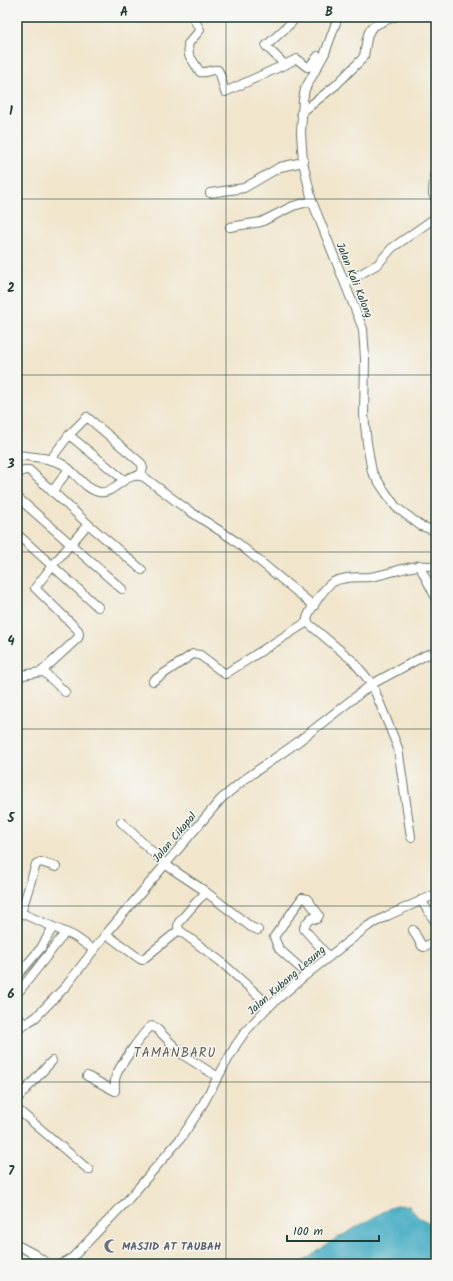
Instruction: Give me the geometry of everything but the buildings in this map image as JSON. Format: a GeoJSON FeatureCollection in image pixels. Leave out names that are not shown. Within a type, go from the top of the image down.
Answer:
{"type":"FeatureCollection","features":[{"type":"Feature","properties":{"kind":"street"},"geometry":{"type":"LineString","coordinates":[[193,17],[200,30],[188,44],[189,55],[202,73],[215,69],[218,70],[224,92],[297,59],[307,67],[310,67],[330,38]]}},
{"type":"Feature","properties":{"kind":"street","name":"Jalan Kali Kalong"},"geometry":{"type":"LineString","coordinates":[[338,17],[325,53],[305,89],[301,133],[303,162],[312,201],[363,329],[365,338],[364,416],[372,472],[396,507],[421,526],[436,531]]}},
{"type":"Feature","properties":{"kind":"street"},"geometry":{"type":"LineString","coordinates":[[302,113],[336,85],[362,59],[369,30],[380,22],[394,17]]}},
{"type":"Feature","properties":{"kind":"street"},"geometry":{"type":"LineString","coordinates":[[285,65],[266,46],[292,22]]}},
{"type":"Feature","properties":{"kind":"street"},"geometry":{"type":"LineString","coordinates":[[210,194],[244,188],[280,168],[303,162]]}},
{"type":"Feature","properties":{"kind":"street"},"geometry":{"type":"LineString","coordinates":[[434,176],[433,194],[436,200]]}},
{"type":"Feature","properties":{"kind":"street"},"geometry":{"type":"LineString","coordinates":[[230,227],[261,222],[293,206],[312,201]]}},
{"type":"Feature","properties":{"kind":"street"},"geometry":{"type":"LineString","coordinates":[[345,283],[378,264],[388,252],[432,220],[436,215]]}},
{"type":"Feature","properties":{"kind":"street"},"geometry":{"type":"LineString","coordinates":[[46,459],[86,418],[88,418],[141,463],[143,468],[140,476]]}},
{"type":"Feature","properties":{"kind":"street"},"geometry":{"type":"LineString","coordinates":[[69,435],[124,480]]}},
{"type":"Feature","properties":{"kind":"street"},"geometry":{"type":"LineString","coordinates":[[17,454],[46,459],[63,465],[98,492],[110,490],[124,480],[140,476],[147,479],[185,508],[234,540],[314,606]]}},
{"type":"Feature","properties":{"kind":"street"},"geometry":{"type":"LineString","coordinates":[[52,492],[69,469]]}},
{"type":"Feature","properties":{"kind":"street"},"geometry":{"type":"LineString","coordinates":[[17,475],[24,470],[29,470],[88,524],[142,570]]}},
{"type":"Feature","properties":{"kind":"street"},"geometry":{"type":"LineString","coordinates":[[17,497],[122,589]]}},
{"type":"Feature","properties":{"kind":"street"},"geometry":{"type":"LineString","coordinates":[[17,680],[23,675],[43,671],[78,638],[78,630],[35,588],[88,524]]}},
{"type":"Feature","properties":{"kind":"street"},"geometry":{"type":"LineString","coordinates":[[17,534],[98,607]]}},
{"type":"Feature","properties":{"kind":"street"},"geometry":{"type":"LineString","coordinates":[[419,565],[436,598]]}},
{"type":"Feature","properties":{"kind":"street"},"geometry":{"type":"LineString","coordinates":[[411,837],[398,748],[372,684],[353,661],[307,622],[307,616],[332,582],[346,578],[386,574],[419,565],[436,566]]}},
{"type":"Feature","properties":{"kind":"street"},"geometry":{"type":"LineString","coordinates":[[153,681],[193,654],[200,655],[224,674],[307,622]]}},
{"type":"Feature","properties":{"kind":"street","name":"Jalan Cikapal"},"geometry":{"type":"LineString","coordinates":[[17,1030],[36,1017],[66,986],[106,934],[221,799],[372,684],[426,655],[436,653]]}},
{"type":"Feature","properties":{"kind":"street"},"geometry":{"type":"LineString","coordinates":[[43,671],[65,692]]}},
{"type":"Feature","properties":{"kind":"street"},"geometry":{"type":"LineString","coordinates":[[121,822],[166,865],[206,893],[246,924],[258,930]]}},
{"type":"Feature","properties":{"kind":"street"},"geometry":{"type":"LineString","coordinates":[[56,867],[41,862],[36,864],[20,911],[22,914],[74,936],[94,950]]}},
{"type":"Feature","properties":{"kind":"street"},"geometry":{"type":"LineString","coordinates":[[206,893],[179,922],[179,930],[220,961],[270,1006]]}},
{"type":"Feature","properties":{"kind":"street","name":"Jalan Kubang Lesung"},"geometry":{"type":"LineString","coordinates":[[61,1264],[72,1258],[126,1202],[168,1154],[192,1122],[236,1045],[245,1032],[270,1006],[307,974],[368,926],[436,894]]}},
{"type":"Feature","properties":{"kind":"street"},"geometry":{"type":"LineString","coordinates":[[307,974],[279,949],[274,937],[302,898],[307,898],[319,915],[317,918],[310,918],[304,929],[328,957]]}},
{"type":"Feature","properties":{"kind":"street"},"geometry":{"type":"LineString","coordinates":[[421,900],[436,923]]}},
{"type":"Feature","properties":{"kind":"street"},"geometry":{"type":"LineString","coordinates":[[17,975],[40,950],[53,927]]}},
{"type":"Feature","properties":{"kind":"street"},"geometry":{"type":"LineString","coordinates":[[106,934],[142,960],[179,930]]}},
{"type":"Feature","properties":{"kind":"street"},"geometry":{"type":"LineString","coordinates":[[413,930],[424,947],[436,940]]}},
{"type":"Feature","properties":{"kind":"street"},"geometry":{"type":"LineString","coordinates":[[17,994],[65,933]]}},
{"type":"Feature","properties":{"kind":"street"},"geometry":{"type":"LineString","coordinates":[[17,1015],[25,1025]]}},
{"type":"Feature","properties":{"kind":"street"},"geometry":{"type":"LineString","coordinates":[[87,1076],[116,1091],[115,1080],[120,1067],[140,1038],[149,1027],[152,1026],[157,1029],[183,1055],[218,1077]]}},
{"type":"Feature","properties":{"kind":"street"},"geometry":{"type":"LineString","coordinates":[[17,1099],[52,1061]]}},
{"type":"Feature","properties":{"kind":"street"},"geometry":{"type":"LineString","coordinates":[[17,1109],[89,1170]]}},
{"type":"Feature","properties":{"kind":"street"},"geometry":{"type":"LineString","coordinates":[[17,1245],[34,1254],[48,1264]]}},
{"type":"Feature","properties":{"kind":"water"},"geometry":{"type":"Polygon","coordinates":[[[395,1205],[409,1206],[418,1217],[436,1226],[436,1264],[300,1264],[329,1243],[395,1205]]]}},
{"type":"Feature","properties":{"kind":"place","name":"MASJID AT TAUBAH"},"geometry":{"type":"Point","coordinates":[111,1246]}},
{"type":"Feature","properties":{"kind":"district","name":"TAMANBARU"},"geometry":{"type":"Point","coordinates":[175,1052]}}]}
